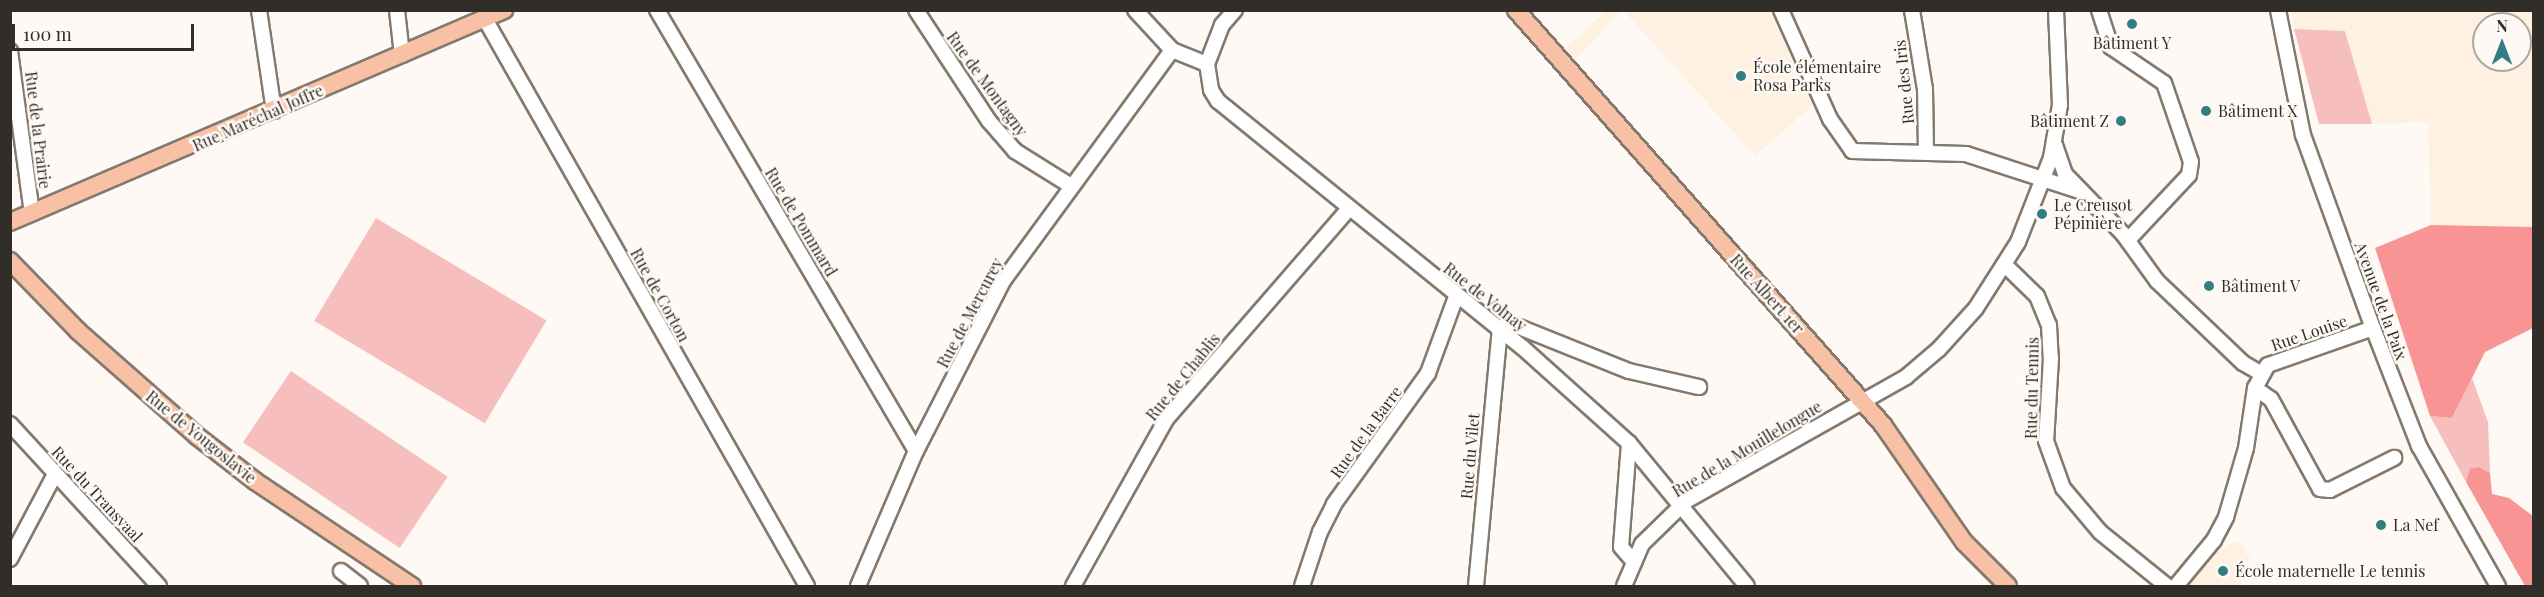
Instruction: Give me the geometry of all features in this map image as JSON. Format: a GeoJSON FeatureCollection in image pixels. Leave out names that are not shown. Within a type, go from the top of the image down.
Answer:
{"type":"FeatureCollection","features":[{"type":"Feature","properties":{"kind":"main road","name":"Rue Maréchal Joffre"},"geometry":{"type":"LineString","coordinates":[[10,222],[274,111],[504,10]]}},
{"type":"Feature","properties":{"kind":"main road","name":"Rue Albert 1er"},"geometry":{"type":"LineString","coordinates":[[1516,10],[1863,402],[1908,457],[1965,542],[2008,586]]}},
{"type":"Feature","properties":{"kind":"main road","name":"Rue de Yougoslavie"},"geometry":{"type":"LineString","coordinates":[[10,261],[78,331],[197,436],[255,481],[412,586]]}},
{"type":"Feature","properties":{"kind":"street"},"geometry":{"type":"LineString","coordinates":[[259,10],[274,111]]}},
{"type":"Feature","properties":{"kind":"street"},"geometry":{"type":"LineString","coordinates":[[397,10],[402,55]]}},
{"type":"Feature","properties":{"kind":"street","name":"Rue de Pommard"},"geometry":{"type":"LineString","coordinates":[[657,10],[916,451]]}},
{"type":"Feature","properties":{"kind":"street","name":"Rue de Montagny"},"geometry":{"type":"LineString","coordinates":[[916,10],[989,121],[1015,151],[1071,186]]}},
{"type":"Feature","properties":{"kind":"street"},"geometry":{"type":"LineString","coordinates":[[1136,10],[1172,50],[1208,64]]}},
{"type":"Feature","properties":{"kind":"street","name":"Rue de Volnay"},"geometry":{"type":"LineString","coordinates":[[1235,10],[1212,46],[1208,64],[1211,90],[1218,101],[1456,297],[1500,329],[1629,442],[1747,586]]}},
{"type":"Feature","properties":{"kind":"street"},"geometry":{"type":"LineString","coordinates":[[1781,10],[1830,119],[1852,150],[1863,154],[1926,150],[1966,154],[2043,182],[2082,192]]}},
{"type":"Feature","properties":{"kind":"street","name":"Rue des Iris"},"geometry":{"type":"LineString","coordinates":[[1912,10],[1925,89],[1926,150]]}},
{"type":"Feature","properties":{"kind":"street"},"geometry":{"type":"LineString","coordinates":[[2056,10],[2060,65],[2054,143],[2065,174],[2128,240],[2157,281],[2243,363],[2262,374],[2255,388],[2246,448],[2226,517],[2214,540],[2176,586]]}},
{"type":"Feature","properties":{"kind":"street"},"geometry":{"type":"LineString","coordinates":[[2099,10],[2111,47],[2164,83],[2191,162],[2189,175],[2128,240]]}},
{"type":"Feature","properties":{"kind":"street","name":"Avenue de la Paix"},"geometry":{"type":"LineString","coordinates":[[2278,10],[2303,135],[2373,328],[2419,446],[2497,586]]}},
{"type":"Feature","properties":{"kind":"street","name":"Rue de Corton"},"geometry":{"type":"LineString","coordinates":[[485,19],[807,586]]}},
{"type":"Feature","properties":{"kind":"street","name":"Rue de Mercurey"},"geometry":{"type":"LineString","coordinates":[[858,586],[916,451],[1003,281],[1172,50]]}},
{"type":"Feature","properties":{"kind":"street","name":"Rue de la Prairie"},"geometry":{"type":"LineString","coordinates":[[10,51],[32,214]]}},
{"type":"Feature","properties":{"kind":"street","name":"Rue de la Mouillelongue"},"geometry":{"type":"LineString","coordinates":[[1624,586],[1642,544],[1681,505],[1906,377],[1939,349],[2006,266],[2043,182],[2054,143]]}},
{"type":"Feature","properties":{"kind":"street","name":"Rue de Chablis"},"geometry":{"type":"LineString","coordinates":[[1072,586],[1167,418],[1349,209]]}},
{"type":"Feature","properties":{"kind":"street","name":"Rue du Tennis"},"geometry":{"type":"LineString","coordinates":[[2006,266],[2037,296],[2049,325],[2051,358],[2045,427],[2050,460],[2059,481],[2080,513],[2132,561],[2167,586]]}},
{"type":"Feature","properties":{"kind":"street","name":"Rue de la Barre"},"geometry":{"type":"LineString","coordinates":[[1302,586],[1320,532],[1334,504],[1428,373],[1456,297]]}},
{"type":"Feature","properties":{"kind":"street"},"geometry":{"type":"LineString","coordinates":[[1500,329],[1509,324],[1629,371],[1699,387]]}},
{"type":"Feature","properties":{"kind":"street","name":"Rue Louise"},"geometry":{"type":"LineString","coordinates":[[2262,374],[2268,365],[2373,328]]}},
{"type":"Feature","properties":{"kind":"street","name":"Rue du Vilet"},"geometry":{"type":"LineString","coordinates":[[1476,586],[1500,329]]}},
{"type":"Feature","properties":{"kind":"street"},"geometry":{"type":"LineString","coordinates":[[2255,388],[2271,399],[2320,489],[2330,490],[2394,458]]}},
{"type":"Feature","properties":{"kind":"street","name":"Rue du Transvaal"},"geometry":{"type":"LineString","coordinates":[[10,424],[159,586]]}},
{"type":"Feature","properties":{"kind":"street"},"geometry":{"type":"LineString","coordinates":[[1629,442],[1621,547],[1634,562]]}},
{"type":"Feature","properties":{"kind":"street"},"geometry":{"type":"LineString","coordinates":[[10,558],[55,474]]}},
{"type":"Feature","properties":{"kind":"street"},"geometry":{"type":"LineString","coordinates":[[341,571],[360,586]]}},
{"type":"Feature","properties":{"kind":"shaded area"},"geometry":{"type":"Polygon","coordinates":[[[1599,11],[1621,11],[1574,62],[1563,50],[1603,14],[1599,11]]]}},
{"type":"Feature","properties":{"kind":"shaded area","name":"École élémentaire Rosa Parks"},"geometry":{"type":"Polygon","coordinates":[[[1624,11],[1769,11],[1813,105],[1755,156],[1624,11]]]}},
{"type":"Feature","properties":{"kind":"shaded area"},"geometry":{"type":"Polygon","coordinates":[[[2292,11],[2533,11],[2533,227],[2431,225],[2428,122],[2372,124],[2346,31],[2294,29],[2292,11]]]}},
{"type":"Feature","properties":{"kind":"shaded area"},"geometry":{"type":"Polygon","coordinates":[[[2294,29],[2345,31],[2372,124],[2319,124],[2294,29]]]}},
{"type":"Feature","properties":{"kind":"shaded area"},"geometry":{"type":"Polygon","coordinates":[[[376,218],[547,320],[485,423],[314,321],[376,218]]]}},
{"type":"Feature","properties":{"kind":"shaded area"},"geometry":{"type":"Polygon","coordinates":[[[2431,225],[2533,227],[2533,328],[2485,352],[2452,418],[2430,416],[2375,248],[2431,225]]]}},
{"type":"Feature","properties":{"kind":"shaded area"},"geometry":{"type":"Polygon","coordinates":[[[291,371],[448,477],[400,548],[243,442],[291,371]]]}},
{"type":"Feature","properties":{"kind":"shaded area"},"geometry":{"type":"Polygon","coordinates":[[[2472,378],[2488,422],[2490,473],[2479,467],[2470,468],[2466,482],[2430,416],[2452,418],[2472,378]]]}},
{"type":"Feature","properties":{"kind":"shaded area"},"geometry":{"type":"Polygon","coordinates":[[[2479,467],[2490,473],[2492,494],[2509,498],[2533,516],[2533,586],[2525,586],[2466,482],[2470,468],[2479,467]]]}},
{"type":"Feature","properties":{"kind":"shaded area","name":"École maternelle Le tennis"},"geometry":{"type":"Polygon","coordinates":[[[2238,540],[2250,558],[2240,584],[2247,586],[2189,586],[2213,555],[2238,540]]]}},
{"type":"Feature","properties":{"kind":"place","name":"Bâtiment Y"},"geometry":{"type":"Point","coordinates":[2132,24]}},
{"type":"Feature","properties":{"kind":"place","name":"École élémentaire Rosa Parks"},"geometry":{"type":"Point","coordinates":[1741,76]}},
{"type":"Feature","properties":{"kind":"place","name":"Bâtiment X"},"geometry":{"type":"Point","coordinates":[2206,111]}},
{"type":"Feature","properties":{"kind":"place","name":"Bâtiment Z"},"geometry":{"type":"Point","coordinates":[2121,121]}},
{"type":"Feature","properties":{"kind":"place","name":"Le Creusot Pépinière"},"geometry":{"type":"Point","coordinates":[2042,214]}},
{"type":"Feature","properties":{"kind":"place","name":"Bâtiment V"},"geometry":{"type":"Point","coordinates":[2209,286]}},
{"type":"Feature","properties":{"kind":"place","name":"La Nef"},"geometry":{"type":"Point","coordinates":[2381,525]}},
{"type":"Feature","properties":{"kind":"place","name":"École maternelle Le tennis"},"geometry":{"type":"Point","coordinates":[2223,571]}}]}
